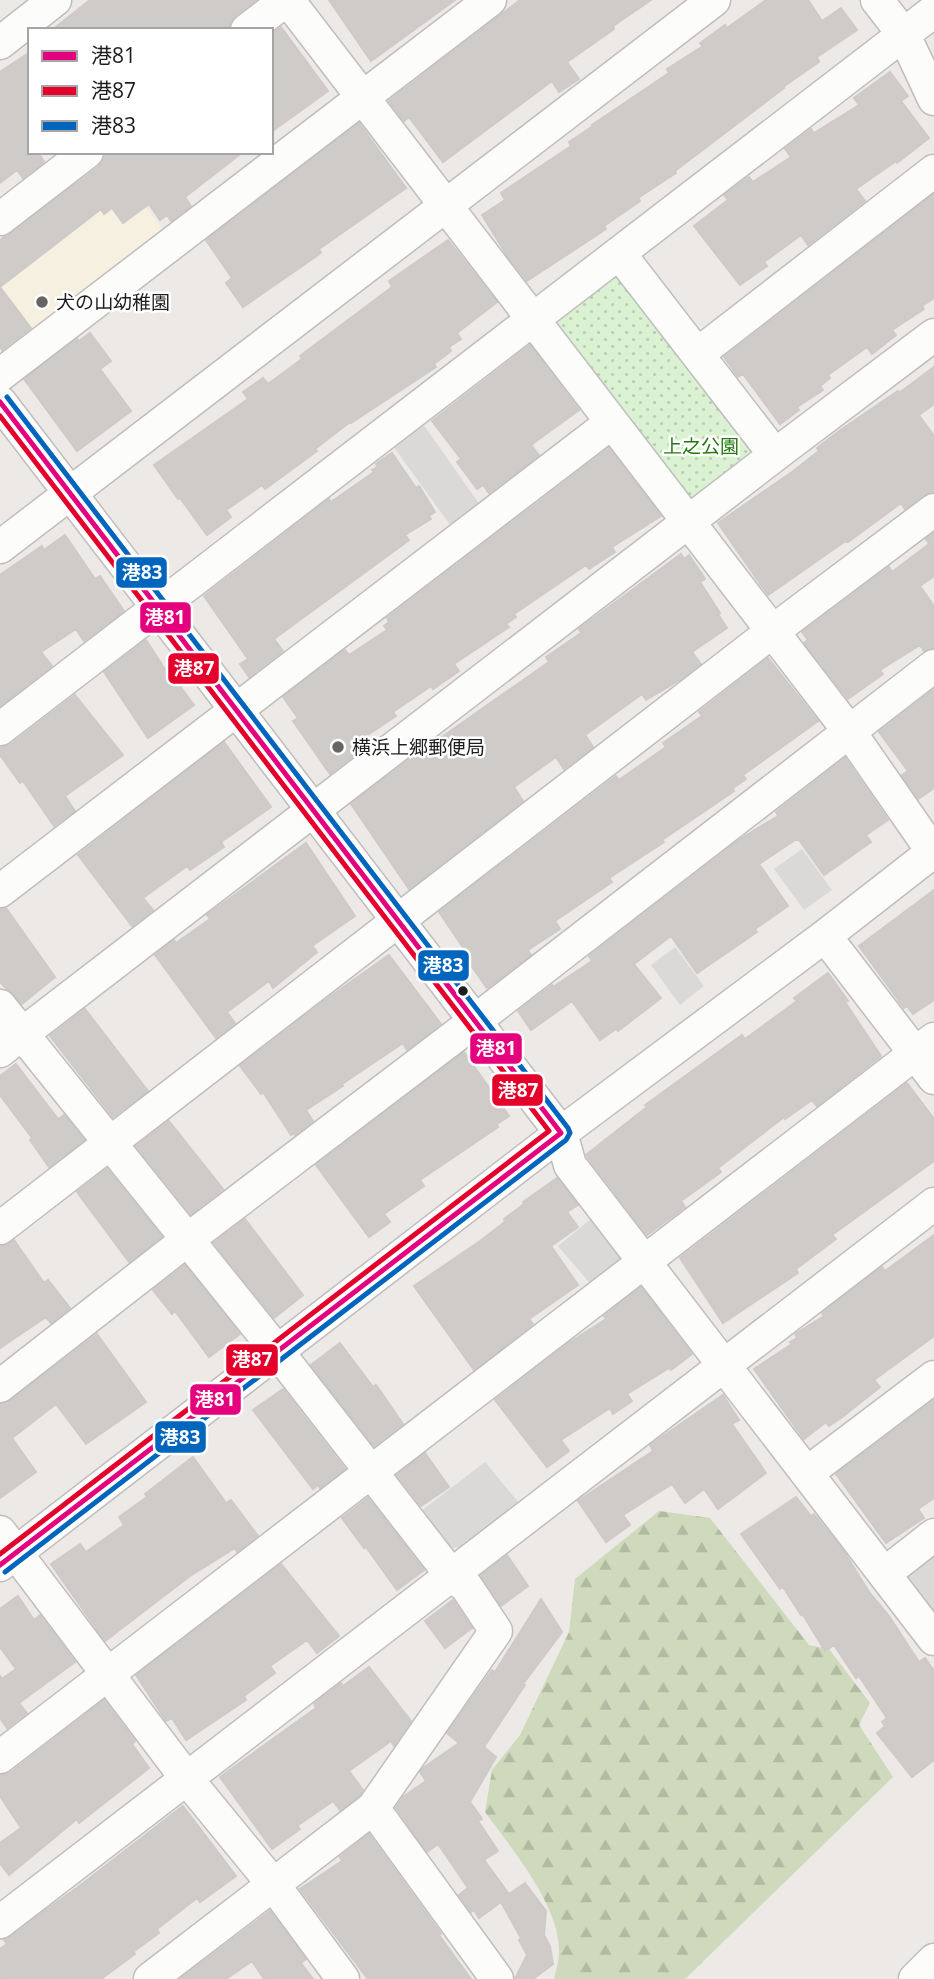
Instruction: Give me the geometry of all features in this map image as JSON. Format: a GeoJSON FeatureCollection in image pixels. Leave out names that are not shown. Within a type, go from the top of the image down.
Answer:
{"type":"FeatureCollection","features":[{"type":"Feature","properties":{"kind":"street"},"geometry":{"type":"LineString","coordinates":[[0,43],[55,0]]}},
{"type":"Feature","properties":{"kind":"street"},"geometry":{"type":"LineString","coordinates":[[250,28],[287,0],[849,731],[933,851],[277,1352],[5,1550],[108,1674],[187,1779],[273,1884],[343,1979]]}},
{"type":"Feature","properties":{"kind":"street"},"geometry":{"type":"LineString","coordinates":[[0,375],[490,0]]}},
{"type":"Feature","properties":{"kind":"street"},"geometry":{"type":"LineString","coordinates":[[0,547],[714,0]]}},
{"type":"Feature","properties":{"kind":"street"},"geometry":{"type":"LineString","coordinates":[[877,0],[904,35],[934,99]]}},
{"type":"Feature","properties":{"kind":"street"},"geometry":{"type":"LineString","coordinates":[[0,729],[934,11]]}},
{"type":"Feature","properties":{"kind":"street"},"geometry":{"type":"LineString","coordinates":[[0,219],[84,154]]}},
{"type":"Feature","properties":{"kind":"street"},"geometry":{"type":"LineString","coordinates":[[699,353],[934,171]]}},
{"type":"Feature","properties":{"kind":"street"},"geometry":{"type":"LineString","coordinates":[[619,253],[699,353],[775,455]]}},
{"type":"Feature","properties":{"kind":"street"},"geometry":{"type":"LineString","coordinates":[[11,1042],[934,335]]}},
{"type":"Feature","properties":{"kind":"street"},"geometry":{"type":"LineString","coordinates":[[0,402],[562,1133],[570,1165],[934,1639]]}},
{"type":"Feature","properties":{"kind":"street"},"geometry":{"type":"LineString","coordinates":[[0,891],[611,423]]}},
{"type":"Feature","properties":{"kind":"street"},"geometry":{"type":"LineString","coordinates":[[0,1228],[773,631],[934,510]]}},
{"type":"Feature","properties":{"kind":"street"},"geometry":{"type":"LineString","coordinates":[[0,1386],[934,666]]}},
{"type":"Feature","properties":{"kind":"street"},"geometry":{"type":"LineString","coordinates":[[825,936],[924,1046],[934,1078]]}},
{"type":"Feature","properties":{"kind":"street"},"geometry":{"type":"LineString","coordinates":[[0,1006],[11,1042],[110,1143],[452,1576],[466,1586],[496,1631],[373,1808],[150,1979]]}},
{"type":"Feature","properties":{"kind":"street"},"geometry":{"type":"LineString","coordinates":[[0,1758],[924,1046]]}},
{"type":"Feature","properties":{"kind":"street"},"geometry":{"type":"LineString","coordinates":[[0,1922],[934,1204]]}},
{"type":"Feature","properties":{"kind":"street"},"geometry":{"type":"LineString","coordinates":[[807,1474],[934,1377]]}},
{"type":"Feature","properties":{"kind":"street"},"geometry":{"type":"LineString","coordinates":[[884,1574],[934,1535]]}},
{"type":"Feature","properties":{"kind":"street"},"geometry":{"type":"LineString","coordinates":[[373,1808],[498,1979]]}},
{"type":"Feature","properties":{"kind":"street"},"geometry":{"type":"LineString","coordinates":[[915,1979],[934,1960]]}},
{"type":"Feature","properties":{"kind":"shaded area","name":"犬の山幼稚園"},"geometry":{"type":"Polygon","coordinates":[[[90,154],[106,154],[169,238],[0,366],[0,226],[90,154]]]}},
{"type":"Feature","properties":{"kind":"shaded area"},"geometry":{"type":"Polygon","coordinates":[[[423,424],[480,505],[451,526],[393,446],[423,424]]]}},
{"type":"Feature","properties":{"kind":"shaded area"},"geometry":{"type":"Polygon","coordinates":[[[802,849],[832,890],[804,910],[774,869],[802,849]]]}},
{"type":"Feature","properties":{"kind":"shaded area"},"geometry":{"type":"Polygon","coordinates":[[[675,947],[704,986],[680,1005],[651,965],[675,947]]]}},
{"type":"Feature","properties":{"kind":"shaded area"},"geometry":{"type":"Polygon","coordinates":[[[591,1219],[623,1256],[623,1264],[594,1288],[558,1246],[591,1219]]]}},
{"type":"Feature","properties":{"kind":"shaded area"},"geometry":{"type":"Polygon","coordinates":[[[485,1462],[519,1503],[464,1547],[452,1548],[421,1511],[485,1462]]]}},
{"type":"Feature","properties":{"kind":"shaded area"},"geometry":{"type":"Polygon","coordinates":[[[934,1548],[934,1613],[903,1572],[934,1548]]]}},
{"type":"Feature","properties":{"kind":"green space","name":"上之公園"},"geometry":{"type":"Polygon","coordinates":[[[616,273],[766,453],[692,510],[553,322],[616,273]]]}},
{"type":"Feature","properties":{"kind":"green space"},"geometry":{"type":"Polygon","coordinates":[[[659,1511],[710,1518],[809,1645],[829,1649],[870,1703],[859,1725],[893,1777],[685,1979],[554,1979],[559,1952],[552,1915],[532,1878],[485,1812],[492,1770],[520,1735],[569,1632],[575,1579],[659,1511]]]}},
{"type":"Feature","properties":{"kind":"building"},"geometry":{"type":"Polygon","coordinates":[[[90,0],[256,0],[235,16],[229,28],[55,28],[90,0]]]}},
{"type":"Feature","properties":{"kind":"building"},"geometry":{"type":"Polygon","coordinates":[[[329,0],[455,0],[371,61],[329,0]]]}},
{"type":"Feature","properties":{"kind":"building"},"geometry":{"type":"Polygon","coordinates":[[[520,0],[651,0],[567,62],[579,79],[559,92],[552,81],[443,162],[409,117],[404,121],[389,101],[520,0]]]}},
{"type":"Feature","properties":{"kind":"building"},"geometry":{"type":"Polygon","coordinates":[[[766,0],[808,0],[822,21],[841,8],[857,30],[817,57],[819,62],[783,87],[675,171],[676,173],[638,198],[640,201],[604,226],[606,229],[527,281],[508,257],[482,215],[505,200],[501,193],[571,146],[569,142],[592,125],[669,73],[667,69],[703,46],[700,43],[725,25],[727,28],[766,0]]]}},
{"type":"Feature","properties":{"kind":"building"},"geometry":{"type":"Polygon","coordinates":[[[281,27],[328,91],[273,131],[273,33],[281,27]]]}},
{"type":"Feature","properties":{"kind":"building"},"geometry":{"type":"Polygon","coordinates":[[[28,53],[28,154],[39,154],[44,162],[23,178],[17,170],[0,183],[0,72],[28,53]]]}},
{"type":"Feature","properties":{"kind":"building"},"geometry":{"type":"Polygon","coordinates":[[[890,72],[908,96],[901,101],[929,138],[897,163],[896,161],[856,189],[865,201],[808,245],[801,235],[764,262],[767,266],[740,285],[694,226],[728,200],[724,195],[749,177],[753,182],[791,157],[785,149],[811,129],[814,133],[859,105],[854,98],[890,72]]]}},
{"type":"Feature","properties":{"kind":"building"},"geometry":{"type":"Polygon","coordinates":[[[359,123],[406,188],[319,249],[321,253],[243,307],[226,283],[232,278],[206,240],[359,123]]]}},
{"type":"Feature","properties":{"kind":"building"},"geometry":{"type":"Polygon","coordinates":[[[105,154],[240,154],[185,197],[191,206],[171,221],[167,215],[160,220],[149,204],[123,223],[112,208],[104,214],[101,209],[0,287],[0,240],[98,167],[105,154]]]}},
{"type":"Feature","properties":{"kind":"building"},"geometry":{"type":"Polygon","coordinates":[[[934,194],[934,298],[922,306],[924,309],[892,330],[896,335],[872,354],[867,347],[828,375],[830,378],[820,386],[823,390],[797,407],[799,410],[780,424],[743,374],[738,377],[724,357],[934,194]]]}},
{"type":"Feature","properties":{"kind":"building"},"geometry":{"type":"Polygon","coordinates":[[[448,240],[497,302],[457,333],[461,339],[449,347],[451,351],[434,364],[436,367],[350,422],[315,449],[317,451],[265,489],[262,485],[226,510],[231,517],[207,535],[154,465],[248,399],[243,392],[263,378],[268,384],[302,359],[300,356],[392,287],[389,281],[448,240]]]}},
{"type":"Feature","properties":{"kind":"building"},"geometry":{"type":"Polygon","coordinates":[[[0,287],[31,328],[2,350],[0,347],[0,287]]]}},
{"type":"Feature","properties":{"kind":"building"},"geometry":{"type":"Polygon","coordinates":[[[90,333],[111,361],[100,369],[131,411],[77,451],[24,379],[77,339],[79,341],[90,333]]]}},
{"type":"Feature","properties":{"kind":"building"},"geometry":{"type":"Polygon","coordinates":[[[530,345],[579,410],[531,445],[539,455],[489,493],[483,485],[477,489],[457,462],[461,459],[432,421],[530,345]]]}},
{"type":"Feature","properties":{"kind":"building"},"geometry":{"type":"Polygon","coordinates":[[[934,367],[934,404],[919,415],[934,436],[934,492],[923,495],[905,509],[901,503],[768,595],[718,523],[792,472],[839,431],[934,367]]]}},
{"type":"Feature","properties":{"kind":"building"},"geometry":{"type":"Polygon","coordinates":[[[609,448],[661,516],[612,547],[615,552],[589,569],[586,565],[514,614],[516,617],[506,624],[509,627],[454,664],[459,671],[393,712],[396,716],[360,740],[365,747],[330,774],[293,721],[298,718],[283,697],[345,650],[349,655],[387,630],[384,626],[389,622],[387,618],[609,448]]]}},
{"type":"Feature","properties":{"kind":"building"},"geometry":{"type":"Polygon","coordinates":[[[392,453],[416,488],[419,486],[435,512],[429,516],[431,519],[405,535],[409,540],[274,639],[283,651],[249,677],[240,664],[248,659],[204,596],[329,499],[331,502],[374,472],[372,470],[377,467],[376,464],[392,453]]]}},
{"type":"Feature","properties":{"kind":"building"},"geometry":{"type":"Polygon","coordinates":[[[934,533],[934,576],[920,586],[934,606],[934,648],[924,651],[920,645],[880,670],[883,674],[848,699],[804,643],[808,640],[802,632],[889,567],[892,572],[929,544],[926,539],[934,533]]]}},
{"type":"Feature","properties":{"kind":"building"},"geometry":{"type":"Polygon","coordinates":[[[65,535],[95,579],[100,576],[124,611],[84,641],[76,629],[41,652],[52,666],[0,706],[0,575],[42,546],[44,550],[65,535]]]}},
{"type":"Feature","properties":{"kind":"building"},"geometry":{"type":"Polygon","coordinates":[[[681,554],[684,559],[689,555],[705,579],[700,582],[727,628],[692,652],[701,664],[646,700],[642,694],[585,735],[593,747],[564,769],[556,757],[514,787],[523,801],[409,889],[351,804],[549,662],[546,657],[581,633],[579,629],[681,554]]]}},
{"type":"Feature","properties":{"kind":"building"},"geometry":{"type":"Polygon","coordinates":[[[146,640],[172,680],[174,678],[194,705],[148,738],[104,672],[146,640]]]}},
{"type":"Feature","properties":{"kind":"building"},"geometry":{"type":"Polygon","coordinates":[[[768,658],[818,721],[743,775],[746,779],[733,788],[734,791],[609,878],[612,882],[555,921],[560,929],[528,950],[531,955],[487,988],[461,951],[464,949],[439,912],[616,776],[619,780],[666,747],[663,743],[702,716],[699,712],[768,658]]]}},
{"type":"Feature","properties":{"kind":"building"},"geometry":{"type":"Polygon","coordinates":[[[934,689],[934,788],[918,799],[902,775],[908,771],[879,732],[934,689]]]}},
{"type":"Feature","properties":{"kind":"building"},"geometry":{"type":"Polygon","coordinates":[[[75,695],[123,755],[65,796],[75,811],[54,826],[23,781],[20,783],[0,755],[0,747],[11,744],[75,695]]]}},
{"type":"Feature","properties":{"kind":"building"},"geometry":{"type":"Polygon","coordinates":[[[224,742],[271,807],[221,842],[224,847],[190,870],[187,866],[143,898],[153,910],[132,926],[78,855],[224,742]]]}},
{"type":"Feature","properties":{"kind":"building"},"geometry":{"type":"Polygon","coordinates":[[[845,758],[888,820],[866,835],[871,842],[824,875],[799,840],[759,864],[788,906],[755,929],[757,932],[697,973],[671,936],[634,964],[661,998],[618,1031],[616,1029],[600,1040],[572,1001],[531,1030],[518,1011],[552,985],[553,987],[592,961],[589,956],[740,839],[778,816],[776,812],[845,758]]]}},
{"type":"Feature","properties":{"kind":"building"},"geometry":{"type":"Polygon","coordinates":[[[306,843],[355,916],[312,946],[317,952],[273,988],[269,981],[227,1012],[235,1023],[216,1038],[155,955],[174,940],[176,943],[210,919],[207,915],[306,843]]]}},
{"type":"Feature","properties":{"kind":"building"},"geometry":{"type":"Polygon","coordinates":[[[934,890],[934,1000],[913,1014],[907,1006],[904,1008],[859,946],[934,890]]]}},
{"type":"Feature","properties":{"kind":"building"},"geometry":{"type":"Polygon","coordinates":[[[6,908],[55,977],[22,1004],[0,982],[0,909],[6,908]]]}},
{"type":"Feature","properties":{"kind":"building"},"geometry":{"type":"Polygon","coordinates":[[[389,955],[441,1024],[407,1050],[403,1043],[306,1110],[313,1121],[295,1135],[291,1135],[263,1092],[261,1094],[240,1066],[389,955]]]}},
{"type":"Feature","properties":{"kind":"building"},"geometry":{"type":"Polygon","coordinates":[[[828,973],[881,1056],[817,1106],[812,1100],[785,1119],[784,1117],[718,1168],[721,1172],[681,1201],[685,1207],[647,1235],[586,1155],[647,1107],[645,1105],[742,1035],[745,1039],[797,1001],[794,998],[828,973]]]}},
{"type":"Feature","properties":{"kind":"building"},"geometry":{"type":"Polygon","coordinates":[[[85,1009],[148,1091],[113,1117],[50,1036],[85,1009]]]}},
{"type":"Feature","properties":{"kind":"building"},"geometry":{"type":"Polygon","coordinates":[[[464,1052],[509,1116],[497,1124],[498,1127],[420,1180],[424,1186],[384,1214],[390,1222],[369,1237],[316,1165],[464,1052]]]}},
{"type":"Feature","properties":{"kind":"building"},"geometry":{"type":"Polygon","coordinates":[[[16,1064],[58,1119],[64,1115],[84,1140],[49,1167],[30,1140],[32,1138],[0,1095],[0,1076],[16,1064]]]}},
{"type":"Feature","properties":{"kind":"building"},"geometry":{"type":"Polygon","coordinates":[[[907,1083],[934,1119],[934,1161],[832,1235],[836,1239],[796,1269],[798,1273],[723,1323],[680,1258],[907,1083]]]}},
{"type":"Feature","properties":{"kind":"building"},"geometry":{"type":"Polygon","coordinates":[[[169,1121],[223,1189],[191,1214],[136,1146],[169,1121]]]}},
{"type":"Feature","properties":{"kind":"building"},"geometry":{"type":"Polygon","coordinates":[[[107,1169],[162,1237],[129,1262],[77,1192],[107,1169]]]}},
{"type":"Feature","properties":{"kind":"building"},"geometry":{"type":"Polygon","coordinates":[[[557,1178],[578,1205],[567,1212],[578,1227],[551,1246],[578,1285],[529,1319],[533,1324],[474,1370],[414,1286],[480,1241],[506,1221],[504,1219],[524,1204],[523,1202],[557,1178]]]}},
{"type":"Feature","properties":{"kind":"building"},"geometry":{"type":"Polygon","coordinates":[[[245,1219],[303,1295],[274,1318],[214,1243],[245,1219]]]}},
{"type":"Feature","properties":{"kind":"building"},"geometry":{"type":"Polygon","coordinates":[[[934,1235],[934,1336],[874,1380],[880,1387],[841,1418],[829,1426],[826,1422],[804,1439],[754,1369],[792,1344],[790,1342],[797,1338],[795,1334],[824,1316],[822,1313],[882,1267],[885,1271],[934,1235]]]}},
{"type":"Feature","properties":{"kind":"building"},"geometry":{"type":"Polygon","coordinates":[[[14,1240],[44,1283],[48,1280],[70,1308],[51,1323],[46,1317],[0,1348],[0,1246],[14,1240]]]}},
{"type":"Feature","properties":{"kind":"building"},"geometry":{"type":"Polygon","coordinates":[[[185,1265],[240,1334],[209,1357],[175,1311],[172,1314],[153,1290],[185,1265]]]}},
{"type":"Feature","properties":{"kind":"building"},"geometry":{"type":"Polygon","coordinates":[[[641,1287],[692,1354],[671,1370],[669,1368],[627,1394],[632,1401],[613,1414],[610,1408],[561,1440],[569,1451],[547,1467],[495,1400],[567,1344],[606,1319],[604,1316],[641,1287]]]}},
{"type":"Feature","properties":{"kind":"building"},"geometry":{"type":"Polygon","coordinates":[[[97,1334],[146,1402],[86,1444],[56,1404],[12,1438],[36,1472],[0,1498],[0,1404],[11,1400],[97,1334]]]}},
{"type":"Feature","properties":{"kind":"building"},"geometry":{"type":"Polygon","coordinates":[[[340,1343],[373,1387],[376,1385],[403,1424],[374,1446],[311,1365],[340,1343]]]}},
{"type":"Feature","properties":{"kind":"building"},"geometry":{"type":"Polygon","coordinates":[[[283,1389],[345,1469],[320,1488],[318,1485],[313,1489],[253,1410],[283,1389]]]}},
{"type":"Feature","properties":{"kind":"building"},"geometry":{"type":"Polygon","coordinates":[[[723,1395],[739,1420],[732,1424],[766,1473],[718,1509],[704,1489],[685,1503],[672,1484],[623,1515],[630,1525],[606,1542],[578,1501],[653,1451],[650,1445],[723,1395]]]}},
{"type":"Feature","properties":{"kind":"building"},"geometry":{"type":"Polygon","coordinates":[[[934,1400],[934,1498],[918,1509],[924,1518],[886,1543],[836,1474],[934,1400]]]}},
{"type":"Feature","properties":{"kind":"building"},"geometry":{"type":"Polygon","coordinates":[[[425,1453],[449,1487],[421,1506],[397,1475],[425,1453]]]}},
{"type":"Feature","properties":{"kind":"building"},"geometry":{"type":"Polygon","coordinates":[[[193,1457],[226,1503],[231,1500],[258,1536],[237,1552],[235,1548],[190,1576],[105,1641],[51,1564],[80,1544],[86,1552],[124,1525],[119,1517],[193,1457]]]}},
{"type":"Feature","properties":{"kind":"building"},"geometry":{"type":"Polygon","coordinates":[[[796,1497],[811,1516],[814,1514],[843,1550],[919,1662],[925,1658],[934,1671],[934,1760],[912,1777],[877,1733],[885,1726],[882,1722],[887,1718],[859,1676],[856,1678],[834,1645],[825,1651],[802,1613],[801,1615],[783,1587],[780,1589],[741,1534],[796,1497]]]}},
{"type":"Feature","properties":{"kind":"building"},"geometry":{"type":"Polygon","coordinates":[[[368,1498],[424,1570],[397,1590],[342,1518],[368,1498]]]}},
{"type":"Feature","properties":{"kind":"building"},"geometry":{"type":"Polygon","coordinates":[[[507,1555],[528,1586],[501,1606],[481,1575],[507,1555]]]}},
{"type":"Feature","properties":{"kind":"building"},"geometry":{"type":"Polygon","coordinates":[[[281,1564],[339,1636],[317,1653],[307,1640],[270,1666],[275,1673],[244,1696],[246,1700],[186,1740],[172,1718],[166,1721],[136,1675],[281,1564]]]}},
{"type":"Feature","properties":{"kind":"building"},"geometry":{"type":"Polygon","coordinates":[[[18,1596],[34,1620],[40,1615],[75,1662],[19,1703],[27,1713],[7,1728],[0,1718],[0,1676],[2,1679],[16,1669],[0,1647],[0,1609],[18,1596]]]}},
{"type":"Feature","properties":{"kind":"building"},"geometry":{"type":"Polygon","coordinates":[[[541,1599],[562,1632],[523,1684],[525,1685],[484,1747],[496,1757],[470,1802],[482,1819],[478,1821],[498,1851],[484,1860],[509,1894],[525,1883],[546,1911],[544,1935],[550,1946],[553,1964],[533,1979],[515,1979],[527,1955],[519,1940],[521,1938],[501,1902],[479,1918],[474,1910],[471,1912],[459,1895],[468,1888],[438,1844],[427,1852],[396,1808],[403,1797],[426,1781],[420,1772],[423,1768],[459,1743],[447,1733],[492,1670],[495,1672],[541,1599]]]}},
{"type":"Feature","properties":{"kind":"building"},"geometry":{"type":"Polygon","coordinates":[[[453,1600],[472,1628],[445,1648],[425,1621],[453,1600]]]}},
{"type":"Feature","properties":{"kind":"building"},"geometry":{"type":"Polygon","coordinates":[[[369,1667],[411,1721],[394,1746],[391,1741],[349,1771],[363,1790],[360,1795],[340,1810],[333,1801],[297,1826],[300,1829],[272,1849],[220,1777],[316,1708],[314,1704],[341,1683],[343,1686],[369,1667]]]}},
{"type":"Feature","properties":{"kind":"building"},"geometry":{"type":"Polygon","coordinates":[[[104,1700],[135,1741],[132,1744],[149,1768],[79,1823],[77,1819],[9,1875],[0,1863],[0,1843],[21,1828],[0,1796],[0,1775],[11,1772],[104,1700]]]}},
{"type":"Feature","properties":{"kind":"building"},"geometry":{"type":"Polygon","coordinates":[[[183,1806],[236,1876],[200,1902],[197,1898],[157,1929],[159,1933],[133,1952],[135,1954],[101,1979],[0,1979],[0,1949],[7,1944],[4,1940],[183,1806]]]}},
{"type":"Feature","properties":{"kind":"building"},"geometry":{"type":"Polygon","coordinates":[[[369,1834],[471,1979],[368,1979],[300,1889],[342,1861],[340,1857],[369,1834]]]}},
{"type":"Feature","properties":{"kind":"building"},"geometry":{"type":"Polygon","coordinates":[[[270,1911],[306,1959],[301,1963],[313,1979],[264,1979],[252,1961],[226,1979],[180,1979],[270,1911]]]}},
{"type":"Feature","properties":{"kind":"transit line","name":"港83"},"geometry":{"type":"LineString","coordinates":[[5,1572],[566,1140],[570,1133],[7,397]]}},
{"type":"Feature","properties":{"kind":"transit line","name":"港81"},"geometry":{"type":"LineString","coordinates":[[0,402],[561,1133],[0,1565]]}},
{"type":"Feature","properties":{"kind":"transit line","name":"港87"},"geometry":{"type":"LineString","coordinates":[[0,416],[549,1131],[0,1554]]}},
{"type":"Feature","properties":{"kind":"place","name":"犬の山幼稚園"},"geometry":{"type":"Point","coordinates":[42,302]}},
{"type":"Feature","properties":{"kind":"place","name":"横浜上郷郵便局"},"geometry":{"type":"Point","coordinates":[338,747]}}]}
